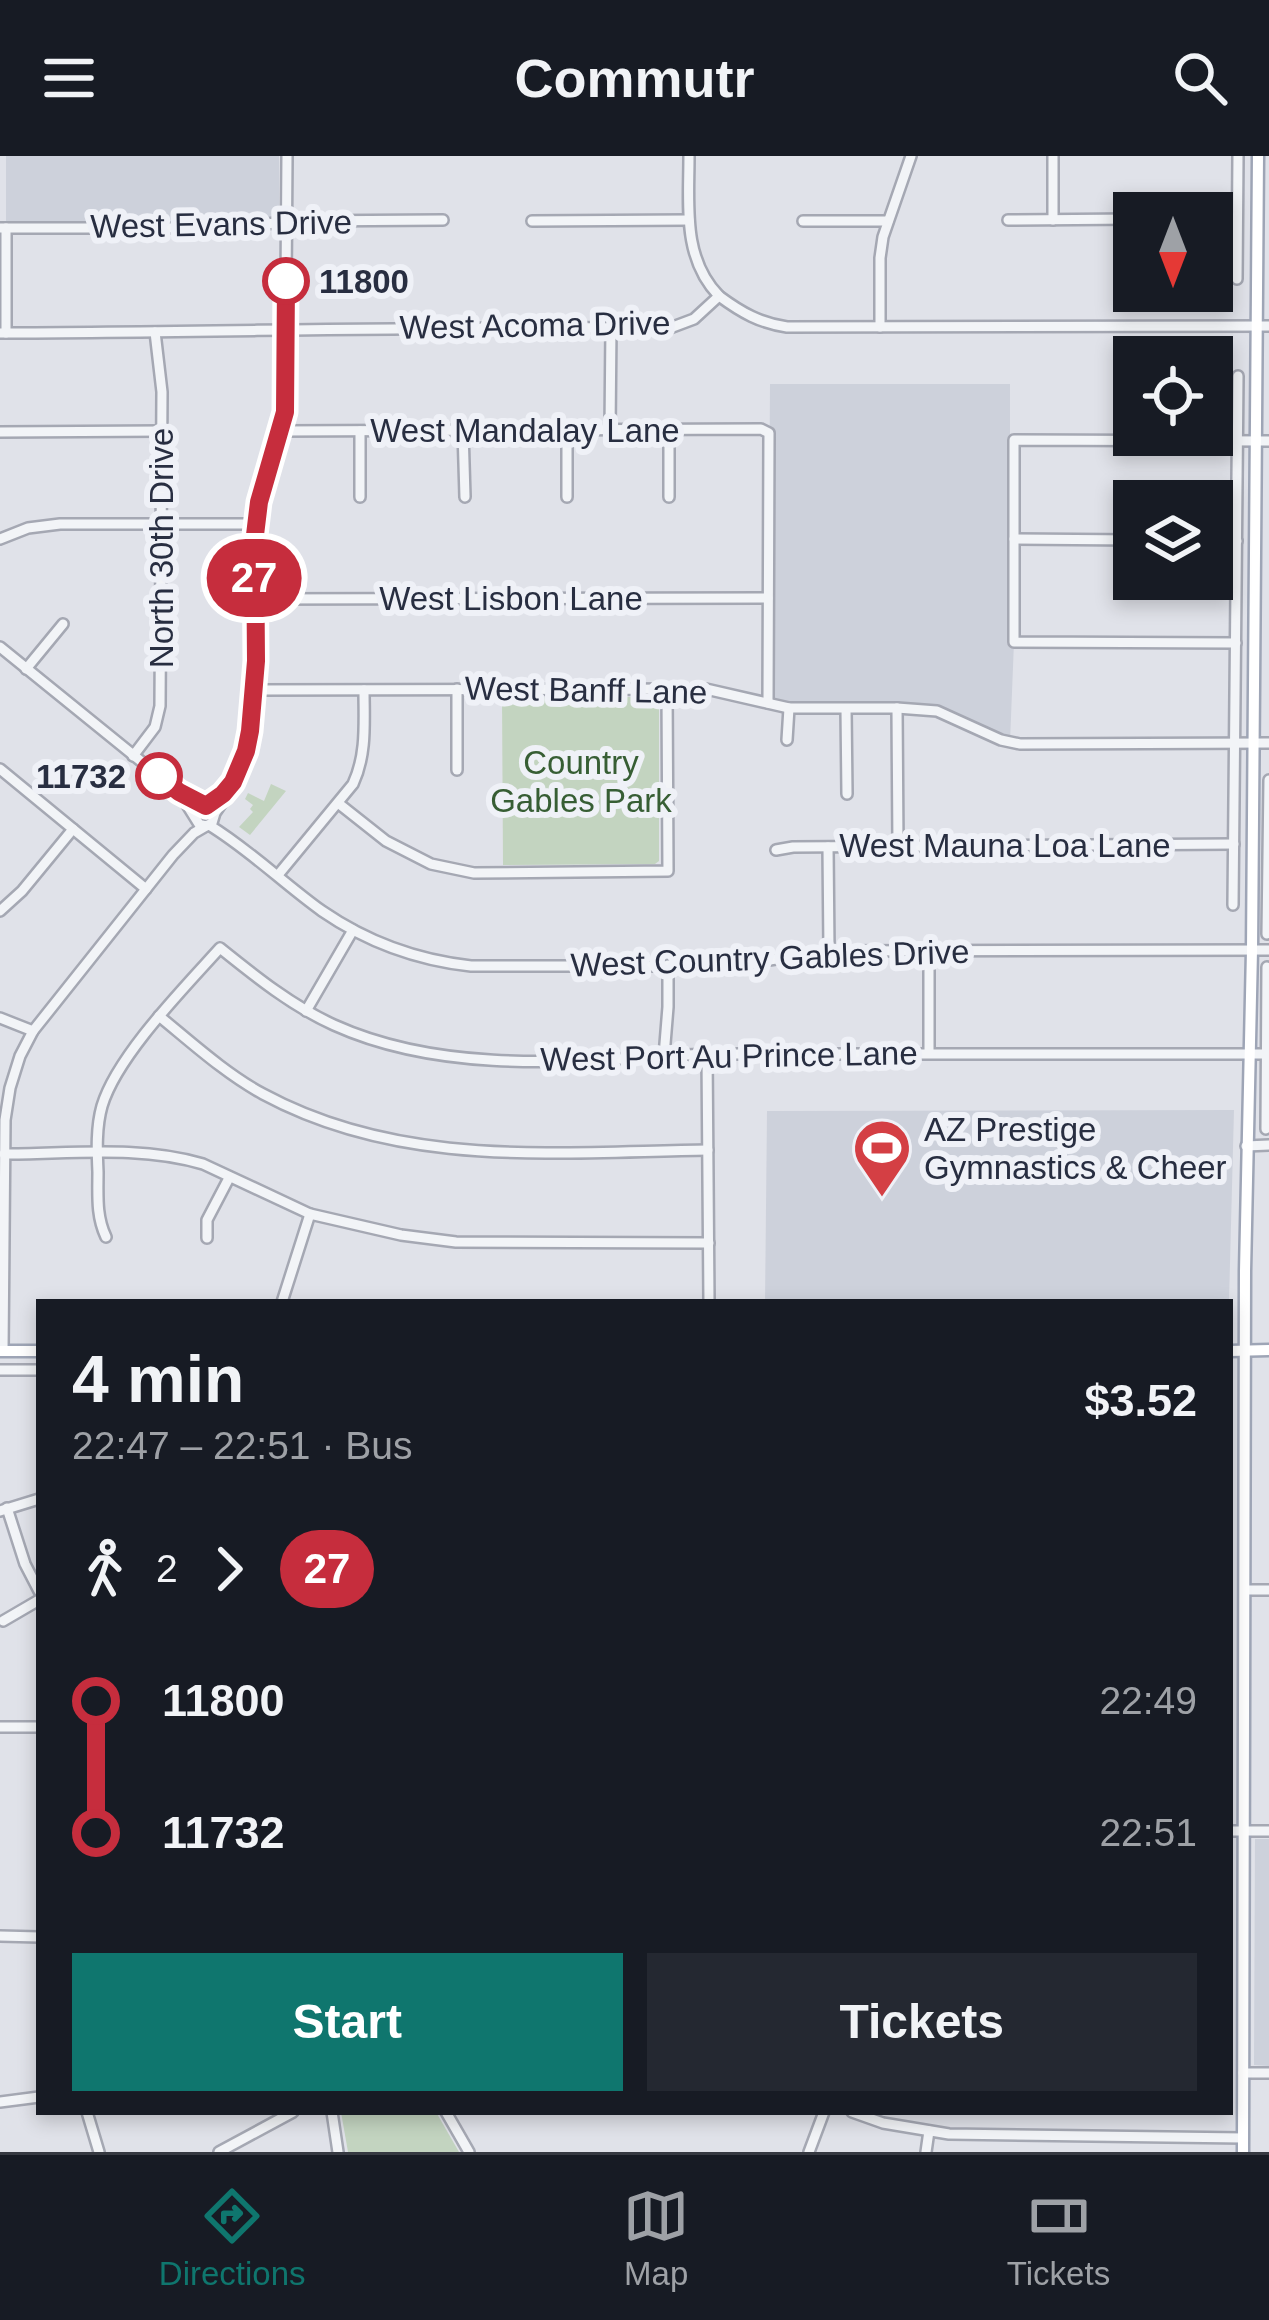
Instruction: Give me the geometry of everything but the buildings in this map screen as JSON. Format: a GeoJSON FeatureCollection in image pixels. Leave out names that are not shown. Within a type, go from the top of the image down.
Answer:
{"type":"FeatureCollection","features":[{"type":"Feature","properties":{"kind":"main road"},"geometry":{"type":"LineString","coordinates":[[1243,2145],[1246,1145],[1263,441],[1258,156]]}},
{"type":"Feature","properties":{"kind":"main road"},"geometry":{"type":"LineString","coordinates":[[1233,1351],[1269,1350]]}},
{"type":"Feature","properties":{"kind":"main road"},"geometry":{"type":"LineString","coordinates":[[1,1351],[36,1351]]}},
{"type":"Feature","properties":{"kind":"street"},"geometry":{"type":"LineString","coordinates":[[1,1351],[3,1107],[20,1056],[33,1030],[173,855],[227,797],[247,749],[256,661],[256,524],[285,412],[287,156]]}},
{"type":"Feature","properties":{"kind":"street"},"geometry":{"type":"LineString","coordinates":[[689,156],[689,235],[697,261],[719,296]]}},
{"type":"Feature","properties":{"kind":"street"},"geometry":{"type":"LineString","coordinates":[[880,327],[880,258],[911,156]]}},
{"type":"Feature","properties":{"kind":"street"},"geometry":{"type":"LineString","coordinates":[[1052,156],[1053,220]]}},
{"type":"Feature","properties":{"kind":"street"},"geometry":{"type":"LineString","coordinates":[[1238,156],[1238,279]]}},
{"type":"Feature","properties":{"kind":"street"},"geometry":{"type":"LineString","coordinates":[[1008,220],[1113,219]]}},
{"type":"Feature","properties":{"kind":"street","name":"West Evans Drive"},"geometry":{"type":"LineString","coordinates":[[3,228],[221,228],[287,222],[443,220]]}},
{"type":"Feature","properties":{"kind":"street"},"geometry":{"type":"LineString","coordinates":[[532,221],[689,220]]}},
{"type":"Feature","properties":{"kind":"street"},"geometry":{"type":"LineString","coordinates":[[803,220],[888,220]]}},
{"type":"Feature","properties":{"kind":"street"},"geometry":{"type":"LineString","coordinates":[[3,228],[3,333]]}},
{"type":"Feature","properties":{"kind":"street","name":"West Acoma Drive"},"geometry":{"type":"LineString","coordinates":[[3,333],[670,328],[694,319],[719,296],[762,323],[787,327],[1263,326]]}},
{"type":"Feature","properties":{"kind":"street"},"geometry":{"type":"LineString","coordinates":[[610,430],[611,326]]}},
{"type":"Feature","properties":{"kind":"street","name":"North 30th Drive"},"geometry":{"type":"LineString","coordinates":[[134,756],[160,713],[162,380],[155,332]]}},
{"type":"Feature","properties":{"kind":"street"},"geometry":{"type":"LineString","coordinates":[[1234,905],[1238,376]]}},
{"type":"Feature","properties":{"kind":"street","name":"West Mandalay Lane"},"geometry":{"type":"LineString","coordinates":[[280,431],[761,429],[769,433],[768,598]]}},
{"type":"Feature","properties":{"kind":"street"},"geometry":{"type":"LineString","coordinates":[[360,430],[360,496]]}},
{"type":"Feature","properties":{"kind":"street"},"geometry":{"type":"LineString","coordinates":[[463,430],[464,496]]}},
{"type":"Feature","properties":{"kind":"street"},"geometry":{"type":"LineString","coordinates":[[567,430],[567,496]]}},
{"type":"Feature","properties":{"kind":"street"},"geometry":{"type":"LineString","coordinates":[[669,430],[669,497]]}},
{"type":"Feature","properties":{"kind":"street"},"geometry":{"type":"LineString","coordinates":[[0,432],[162,431]]}},
{"type":"Feature","properties":{"kind":"street"},"geometry":{"type":"LineString","coordinates":[[1236,643],[1014,642],[1014,440],[1263,441]]}},
{"type":"Feature","properties":{"kind":"street"},"geometry":{"type":"LineString","coordinates":[[0,539],[45,525],[256,524]]}},
{"type":"Feature","properties":{"kind":"street"},"geometry":{"type":"LineString","coordinates":[[1014,538],[1113,540]]}},
{"type":"Feature","properties":{"kind":"street"},"geometry":{"type":"LineString","coordinates":[[1233,541],[1237,541]]}},
{"type":"Feature","properties":{"kind":"street"},"geometry":{"type":"LineString","coordinates":[[768,598],[768,703]]}},
{"type":"Feature","properties":{"kind":"street","name":"West Lisbon Lane"},"geometry":{"type":"LineString","coordinates":[[254,599],[768,598]]}},
{"type":"Feature","properties":{"kind":"street"},"geometry":{"type":"LineString","coordinates":[[26,669],[63,624]]}},
{"type":"Feature","properties":{"kind":"street","name":"West Country Gables Drive"},"geometry":{"type":"LineString","coordinates":[[0,647],[319,909],[381,945],[445,963],[757,964],[829,950],[1269,950]]}},
{"type":"Feature","properties":{"kind":"street"},"geometry":{"type":"LineString","coordinates":[[457,689],[457,770]]}},
{"type":"Feature","properties":{"kind":"street"},"geometry":{"type":"LineString","coordinates":[[338,803],[386,841],[431,864],[474,873],[668,871],[667,689]]}},
{"type":"Feature","properties":{"kind":"street","name":"West Banff Lane"},"geometry":{"type":"LineString","coordinates":[[254,690],[706,689],[789,708],[937,711],[1021,744],[1269,742]]}},
{"type":"Feature","properties":{"kind":"street"},"geometry":{"type":"LineString","coordinates":[[278,875],[353,784],[364,752],[364,690]]}},
{"type":"Feature","properties":{"kind":"street"},"geometry":{"type":"LineString","coordinates":[[787,740],[789,708]]}},
{"type":"Feature","properties":{"kind":"street"},"geometry":{"type":"LineString","coordinates":[[897,708],[898,846]]}},
{"type":"Feature","properties":{"kind":"street"},"geometry":{"type":"LineString","coordinates":[[846,709],[847,794]]}},
{"type":"Feature","properties":{"kind":"street"},"geometry":{"type":"LineString","coordinates":[[0,770],[146,889]]}},
{"type":"Feature","properties":{"kind":"street"},"geometry":{"type":"LineString","coordinates":[[1267,934],[1269,780]]}},
{"type":"Feature","properties":{"kind":"street"},"geometry":{"type":"LineString","coordinates":[[0,911],[22,892],[74,829]]}},
{"type":"Feature","properties":{"kind":"street","name":"West Mauna Loa Lane"},"geometry":{"type":"LineString","coordinates":[[776,850],[1234,844]]}},
{"type":"Feature","properties":{"kind":"street"},"geometry":{"type":"LineString","coordinates":[[829,847],[829,950]]}},
{"type":"Feature","properties":{"kind":"street"},"geometry":{"type":"LineString","coordinates":[[306,1011],[352,930]]}},
{"type":"Feature","properties":{"kind":"street","name":"West Port Au Prince Lane"},"geometry":{"type":"LineString","coordinates":[[159,1016],[220,948],[267,986],[336,1026],[405,1050],[456,1059],[1266,1054]]}},
{"type":"Feature","properties":{"kind":"street"},"geometry":{"type":"LineString","coordinates":[[929,950],[929,1053]]}},
{"type":"Feature","properties":{"kind":"street"},"geometry":{"type":"LineString","coordinates":[[664,1056],[668,965]]}},
{"type":"Feature","properties":{"kind":"street"},"geometry":{"type":"LineString","coordinates":[[1266,1130],[1267,967]]}},
{"type":"Feature","properties":{"kind":"street"},"geometry":{"type":"LineString","coordinates":[[106,1237],[98,1221],[100,1111],[107,1091],[159,1016],[259,1092],[298,1111],[378,1138],[469,1152],[708,1150]]}},
{"type":"Feature","properties":{"kind":"street"},"geometry":{"type":"LineString","coordinates":[[0,1018],[33,1030]]}},
{"type":"Feature","properties":{"kind":"street"},"geometry":{"type":"LineString","coordinates":[[707,1054],[709,1299]]}},
{"type":"Feature","properties":{"kind":"street"},"geometry":{"type":"LineString","coordinates":[[1246,1145],[1269,1145]]}},
{"type":"Feature","properties":{"kind":"street"},"geometry":{"type":"LineString","coordinates":[[4,1154],[165,1155],[203,1164],[310,1214],[456,1242],[709,1243]]}},
{"type":"Feature","properties":{"kind":"street"},"geometry":{"type":"LineString","coordinates":[[207,1238],[207,1220],[229,1178]]}},
{"type":"Feature","properties":{"kind":"street"},"geometry":{"type":"LineString","coordinates":[[283,1299],[310,1214]]}},
{"type":"Feature","properties":{"kind":"street"},"geometry":{"type":"LineString","coordinates":[[0,1370],[36,1370]]}},
{"type":"Feature","properties":{"kind":"street"},"geometry":{"type":"LineString","coordinates":[[36,1500],[4,1509],[36,1585]]}},
{"type":"Feature","properties":{"kind":"street"},"geometry":{"type":"LineString","coordinates":[[1245,1590],[1269,1590]]}},
{"type":"Feature","properties":{"kind":"street"},"geometry":{"type":"LineString","coordinates":[[2,1621],[36,1602]]}},
{"type":"Feature","properties":{"kind":"street"},"geometry":{"type":"LineString","coordinates":[[0,1727],[36,1727]]}},
{"type":"Feature","properties":{"kind":"street"},"geometry":{"type":"LineString","coordinates":[[1233,1831],[1269,1831]]}},
{"type":"Feature","properties":{"kind":"street"},"geometry":{"type":"LineString","coordinates":[[0,1936],[36,1936]]}},
{"type":"Feature","properties":{"kind":"street"},"geometry":{"type":"LineString","coordinates":[[1243,2074],[1269,2073]]}},
{"type":"Feature","properties":{"kind":"street"},"geometry":{"type":"LineString","coordinates":[[0,2102],[36,2097]]}},
{"type":"Feature","properties":{"kind":"street"},"geometry":{"type":"LineString","coordinates":[[88,2115],[99,2152]]}},
{"type":"Feature","properties":{"kind":"street"},"geometry":{"type":"LineString","coordinates":[[219,2152],[287,2115]]}},
{"type":"Feature","properties":{"kind":"street"},"geometry":{"type":"LineString","coordinates":[[332,2115],[338,2152]]}},
{"type":"Feature","properties":{"kind":"street"},"geometry":{"type":"LineString","coordinates":[[448,2115],[469,2152]]}},
{"type":"Feature","properties":{"kind":"street"},"geometry":{"type":"LineString","coordinates":[[809,2152],[823,2115]]}},
{"type":"Feature","properties":{"kind":"street"},"geometry":{"type":"LineString","coordinates":[[861,2115],[929,2132],[1038,2141],[1153,2137],[1243,2145]]}},
{"type":"Feature","properties":{"kind":"street"},"geometry":{"type":"LineString","coordinates":[[926,2152],[929,2132]]}},
{"type":"Feature","properties":{"kind":"street"},"geometry":{"type":"LineString","coordinates":[[1152,2152],[1153,2137]]}},
{"type":"Feature","properties":{"kind":"shaded area"},"geometry":{"type":"Polygon","coordinates":[[[6,156],[279,156],[279,211],[275,217],[232,221],[6,221],[6,156]]]}},
{"type":"Feature","properties":{"kind":"shaded area"},"geometry":{"type":"Polygon","coordinates":[[[770,384],[1010,384],[1014,642],[1010,742],[948,715],[768,703],[770,384]]]}},
{"type":"Feature","properties":{"kind":"shaded area"},"geometry":{"type":"Polygon","coordinates":[[[1234,1110],[1229,1299],[765,1299],[767,1111],[1234,1110]]]}},
{"type":"Feature","properties":{"kind":"shaded area"},"geometry":{"type":"Polygon","coordinates":[[[1255,1839],[1269,1839],[1269,2066],[1254,2065],[1255,1839]]]}},
{"type":"Feature","properties":{"kind":"green space","name":"Country Gables Park"},"geometry":{"type":"Polygon","coordinates":[[[502,697],[659,700],[659,861],[503,865],[502,697]]]}},
{"type":"Feature","properties":{"kind":"green space"},"geometry":{"type":"Polygon","coordinates":[[[271,784],[286,791],[250,835],[239,827],[253,812],[253,805],[245,799],[248,793],[264,801],[271,784]]]}},
{"type":"Feature","properties":{"kind":"green space"},"geometry":{"type":"Polygon","coordinates":[[[342,2115],[438,2115],[459,2152],[348,2152],[342,2115]]]}},
{"type":"Feature","properties":{"kind":"bus line","name":"27"},"geometry":{"type":"LineString","coordinates":[[159,776],[206,806],[233,782],[247,749],[256,661],[257,510],[285,412],[286,281]]}},
{"type":"Feature","properties":{"kind":"place","name":"11800"},"geometry":{"type":"Point","coordinates":[286,281]}},
{"type":"Feature","properties":{"kind":"place","name":"11732"},"geometry":{"type":"Point","coordinates":[159,776]}},
{"type":"Feature","properties":{"kind":"place","name":"AZ Prestige Gymnastics & Cheer"},"geometry":{"type":"Point","coordinates":[882,1199]}}]}
